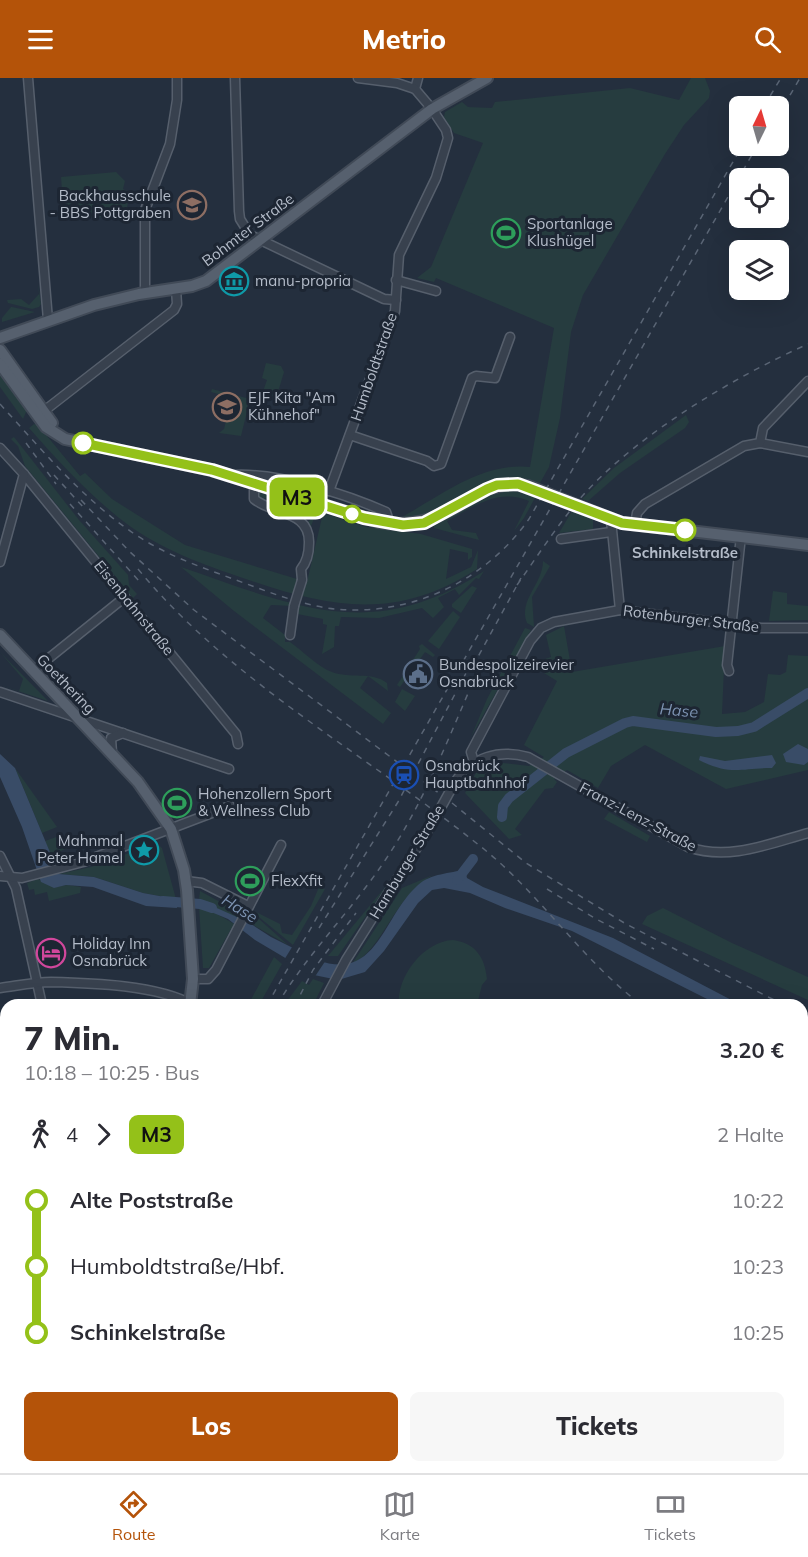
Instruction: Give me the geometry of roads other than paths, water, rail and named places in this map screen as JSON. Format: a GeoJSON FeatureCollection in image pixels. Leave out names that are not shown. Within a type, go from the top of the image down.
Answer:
{"type":"FeatureCollection","features":[{"type":"Feature","properties":{"kind":"main road","name":"Bohmter Straße"},"geometry":{"type":"LineString","coordinates":[[21,332],[48,320],[94,305],[146,292],[176,289],[206,281],[432,109],[487,78]]}},
{"type":"Feature","properties":{"kind":"main road"},"geometry":{"type":"LineString","coordinates":[[21,332],[0,351],[66,439]]}},
{"type":"Feature","properties":{"kind":"main road"},"geometry":{"type":"LineString","coordinates":[[0,338],[21,332]]}},
{"type":"Feature","properties":{"kind":"main road"},"geometry":{"type":"LineString","coordinates":[[0,364],[46,427],[66,439],[232,476],[364,518],[390,524],[424,523],[487,489],[508,484],[528,486],[611,520],[635,525],[808,545]]}},
{"type":"Feature","properties":{"kind":"main road","name":"Goethering"},"geometry":{"type":"LineString","coordinates":[[0,635],[112,753],[149,796],[171,830],[186,881],[193,979],[191,999]]}},
{"type":"Feature","properties":{"kind":"street"},"geometry":{"type":"LineString","coordinates":[[28,78],[48,320]]}},
{"type":"Feature","properties":{"kind":"street"},"geometry":{"type":"LineString","coordinates":[[146,292],[145,210],[170,144],[177,100],[177,78]]}},
{"type":"Feature","properties":{"kind":"street"},"geometry":{"type":"LineString","coordinates":[[235,78],[239,211],[244,228],[250,236],[384,299],[396,300]]}},
{"type":"Feature","properties":{"kind":"street"},"geometry":{"type":"LineString","coordinates":[[358,78],[397,83],[415,89],[432,109]]}},
{"type":"Feature","properties":{"kind":"street"},"geometry":{"type":"LineString","coordinates":[[415,89],[418,78]]}},
{"type":"Feature","properties":{"kind":"street","name":"Humboldtstraße"},"geometry":{"type":"LineString","coordinates":[[329,491],[396,300],[399,255],[436,178],[448,138],[446,130],[432,109]]}},
{"type":"Feature","properties":{"kind":"street"},"geometry":{"type":"LineString","coordinates":[[396,280],[436,291]]}},
{"type":"Feature","properties":{"kind":"street"},"geometry":{"type":"LineString","coordinates":[[44,411],[162,321],[177,304],[176,289]]}},
{"type":"Feature","properties":{"kind":"street"},"geometry":{"type":"LineString","coordinates":[[350,435],[427,461],[434,466],[441,464],[472,378],[476,376],[495,378],[510,337]]}},
{"type":"Feature","properties":{"kind":"street"},"geometry":{"type":"LineString","coordinates":[[760,443],[763,428],[808,381]]}},
{"type":"Feature","properties":{"kind":"street"},"geometry":{"type":"LineString","coordinates":[[635,525],[637,513],[645,504],[744,446],[760,443],[769,447],[808,452]]}},
{"type":"Feature","properties":{"kind":"street","name":"Eisenbahnstraße"},"geometry":{"type":"LineString","coordinates":[[0,448],[24,474],[236,734],[238,744]]}},
{"type":"Feature","properties":{"kind":"street"},"geometry":{"type":"LineString","coordinates":[[0,562],[24,474]]}},
{"type":"Feature","properties":{"kind":"street"},"geometry":{"type":"LineString","coordinates":[[232,476],[250,475],[329,491],[386,512],[390,524]]}},
{"type":"Feature","properties":{"kind":"street"},"geometry":{"type":"LineString","coordinates":[[254,483],[254,499],[261,505],[293,515],[300,520],[308,533],[309,550],[306,564],[301,569],[302,580],[294,606],[290,635]]}},
{"type":"Feature","properties":{"kind":"street"},"geometry":{"type":"LineString","coordinates":[[611,520],[610,532],[621,610]]}},
{"type":"Feature","properties":{"kind":"street"},"geometry":{"type":"LineString","coordinates":[[561,539],[610,532]]}},
{"type":"Feature","properties":{"kind":"street"},"geometry":{"type":"LineString","coordinates":[[729,671],[727,665],[730,623],[741,536]]}},
{"type":"Feature","properties":{"kind":"street"},"geometry":{"type":"LineString","coordinates":[[33,671],[125,597]]}},
{"type":"Feature","properties":{"kind":"street","name":"Rotenburger Straße"},"geometry":{"type":"LineString","coordinates":[[474,762],[471,752],[530,641],[541,628],[554,622],[621,610],[761,628],[808,628]]}},
{"type":"Feature","properties":{"kind":"street"},"geometry":{"type":"LineString","coordinates":[[0,692],[229,769]]}},
{"type":"Feature","properties":{"kind":"street"},"geometry":{"type":"LineString","coordinates":[[112,753],[111,738],[124,733]]}},
{"type":"Feature","properties":{"kind":"street","name":"Franz-Lenz-Straße"},"geometry":{"type":"LineString","coordinates":[[474,762],[510,753],[536,762],[688,847],[702,852],[736,852],[808,833]]}},
{"type":"Feature","properties":{"kind":"street","name":"Hamburger Straße"},"geometry":{"type":"LineString","coordinates":[[325,999],[346,960],[433,822],[455,782],[474,762]]}},
{"type":"Feature","properties":{"kind":"street"},"geometry":{"type":"LineString","coordinates":[[0,876],[12,878],[57,870],[171,830],[231,806]]}},
{"type":"Feature","properties":{"kind":"street"},"geometry":{"type":"LineString","coordinates":[[193,979],[208,979],[245,918],[280,848]]}},
{"type":"Feature","properties":{"kind":"street"},"geometry":{"type":"LineString","coordinates":[[0,856],[12,878],[41,999]]}},
{"type":"Feature","properties":{"kind":"street"},"geometry":{"type":"LineString","coordinates":[[186,881],[202,883],[250,904]]}},
{"type":"Feature","properties":{"kind":"street"},"geometry":{"type":"LineString","coordinates":[[0,988],[39,983],[106,987],[174,995],[182,999]]}},
{"type":"Feature","properties":{"kind":"water"},"geometry":{"type":"Polygon","coordinates":[[[798,744],[808,749],[808,762],[804,765],[786,762],[783,754],[798,744]]]}},
{"type":"Feature","properties":{"kind":"water"},"geometry":{"type":"Polygon","coordinates":[[[0,754],[15,768],[59,874],[94,877],[143,893],[176,899],[177,908],[146,906],[93,887],[66,885],[54,888],[41,882],[22,827],[0,777],[0,754]]]}},
{"type":"Feature","properties":{"kind":"water"},"geometry":{"type":"Polygon","coordinates":[[[772,755],[776,763],[772,768],[728,770],[699,760],[700,756],[725,761],[772,755]]]}},
{"type":"Feature","properties":{"kind":"water"},"geometry":{"type":"Polygon","coordinates":[[[465,869],[467,878],[483,887],[613,938],[730,999],[707,999],[572,931],[505,908],[470,893],[444,888],[432,890],[418,903],[384,951],[365,972],[338,980],[314,975],[255,940],[228,919],[199,907],[199,900],[248,922],[271,937],[317,960],[337,964],[353,962],[377,943],[406,898],[418,885],[435,876],[465,869]]]}},
{"type":"Feature","properties":{"kind":"waterway","name":"Hase"},"geometry":{"type":"LineString","coordinates":[[502,817],[503,806],[509,798],[566,753],[625,723],[633,721],[716,732],[738,731],[754,727],[808,693]]}},
{"type":"Feature","properties":{"kind":"waterway","name":"Hase"},"geometry":{"type":"LineString","coordinates":[[457,880],[473,859]]}},
{"type":"Feature","properties":{"kind":"waterway","name":"Hase"},"geometry":{"type":"LineString","coordinates":[[163,901],[200,904],[212,908]]}},
{"type":"Feature","properties":{"kind":"railway"},"geometry":{"type":"LineString","coordinates":[[770,96],[781,78]]}},
{"type":"Feature","properties":{"kind":"railway"},"geometry":{"type":"LineString","coordinates":[[789,97],[800,78]]}},
{"type":"Feature","properties":{"kind":"railway"},"geometry":{"type":"LineString","coordinates":[[0,404],[63,473],[97,505],[133,533],[170,554],[292,600],[315,606],[357,610],[386,608],[414,602],[441,592],[490,561],[511,542],[529,519],[736,156]]}},
{"type":"Feature","properties":{"kind":"railway"},"geometry":{"type":"LineString","coordinates":[[270,999],[751,156]]}},
{"type":"Feature","properties":{"kind":"railway"},"geometry":{"type":"LineString","coordinates":[[517,585],[585,493],[633,449],[689,408],[779,357],[808,344]]}},
{"type":"Feature","properties":{"kind":"railway"},"geometry":{"type":"LineString","coordinates":[[26,443],[56,484]]}},
{"type":"Feature","properties":{"kind":"railway"},"geometry":{"type":"LineString","coordinates":[[54,475],[84,508]]}},
{"type":"Feature","properties":{"kind":"railway"},"geometry":{"type":"LineString","coordinates":[[81,500],[129,551],[194,610],[452,803],[526,863],[626,924],[772,999]]}},
{"type":"Feature","properties":{"kind":"railway"},"geometry":{"type":"LineString","coordinates":[[70,504],[140,582]]}},
{"type":"Feature","properties":{"kind":"railway"},"geometry":{"type":"LineString","coordinates":[[138,569],[174,609],[214,647],[257,682],[437,813],[502,864],[599,968],[635,999]]}},
{"type":"Feature","properties":{"kind":"railway"},"geometry":{"type":"LineString","coordinates":[[473,666],[521,578]]}},
{"type":"Feature","properties":{"kind":"railway"},"geometry":{"type":"LineString","coordinates":[[319,928],[398,802],[474,658]]}},
{"type":"Feature","properties":{"kind":"railway"},"geometry":{"type":"LineString","coordinates":[[281,999],[302,967],[373,878],[401,836],[439,761],[483,659]]}},
{"type":"Feature","properties":{"kind":"railway"},"geometry":{"type":"LineString","coordinates":[[547,889],[596,919],[654,949]]}},
{"type":"Feature","properties":{"kind":"railway"},"geometry":{"type":"LineString","coordinates":[[298,999],[313,970],[356,913]]}},
{"type":"Feature","properties":{"kind":"place","name":"Backhausschule - BBS Pottgraben"},"geometry":{"type":"Point","coordinates":[192,205]}},
{"type":"Feature","properties":{"kind":"place","name":"Sportanlage Klushügel"},"geometry":{"type":"Point","coordinates":[506,233]}},
{"type":"Feature","properties":{"kind":"place","name":"manu-propria"},"geometry":{"type":"Point","coordinates":[234,281]}},
{"type":"Feature","properties":{"kind":"place","name":"EJF Kita \"Am Kühnehof\""},"geometry":{"type":"Point","coordinates":[227,407]}},
{"type":"Feature","properties":{"kind":"place","name":"Schinkelstraße"},"geometry":{"type":"Point","coordinates":[685,530]}},
{"type":"Feature","properties":{"kind":"place","name":"Bundespolizeirevier Osnabrück"},"geometry":{"type":"Point","coordinates":[418,674]}},
{"type":"Feature","properties":{"kind":"place","name":"Osnabrück Hauptbahnhof"},"geometry":{"type":"Point","coordinates":[404,775]}},
{"type":"Feature","properties":{"kind":"place","name":"Hohenzollern Sport & Wellness Club"},"geometry":{"type":"Point","coordinates":[177,803]}},
{"type":"Feature","properties":{"kind":"place","name":"Mahnmal Peter Hamel"},"geometry":{"type":"Point","coordinates":[144,850]}},
{"type":"Feature","properties":{"kind":"place","name":"FlexXfit"},"geometry":{"type":"Point","coordinates":[250,881]}},
{"type":"Feature","properties":{"kind":"place","name":"Holiday Inn Osnabrück"},"geometry":{"type":"Point","coordinates":[51,953]}}]}
